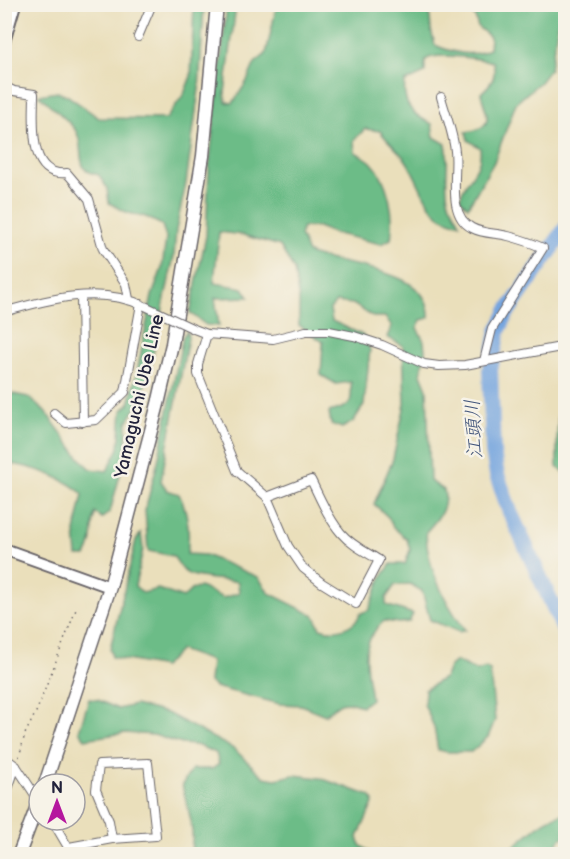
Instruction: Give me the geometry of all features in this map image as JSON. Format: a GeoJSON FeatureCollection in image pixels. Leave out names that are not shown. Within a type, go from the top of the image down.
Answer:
{"type":"FeatureCollection","features":[{"type":"Feature","properties":{"kind":"main road","name":"Yamaguchi Ube Line"},"geometry":{"type":"LineString","coordinates":[[49,772],[110,587],[159,400],[174,333],[203,156],[217,4]]}},
{"type":"Feature","properties":{"kind":"main road"},"geometry":{"type":"LineString","coordinates":[[19,855],[28,832]]}},
{"type":"Feature","properties":{"kind":"street"},"geometry":{"type":"LineString","coordinates":[[4,42],[15,4]]}},
{"type":"Feature","properties":{"kind":"street"},"geometry":{"type":"LineString","coordinates":[[138,37],[152,4]]}},
{"type":"Feature","properties":{"kind":"street"},"geometry":{"type":"LineString","coordinates":[[4,86],[14,91],[34,94],[34,130],[41,165],[46,170],[58,174],[67,173],[89,199],[103,249],[126,284],[129,299]]}},
{"type":"Feature","properties":{"kind":"street"},"geometry":{"type":"LineString","coordinates":[[441,97],[454,146],[455,193],[463,220],[469,227],[479,231],[507,236],[543,248],[492,329],[486,361]]}},
{"type":"Feature","properties":{"kind":"street"},"geometry":{"type":"LineString","coordinates":[[81,296],[83,422]]}},
{"type":"Feature","properties":{"kind":"street"},"geometry":{"type":"LineString","coordinates":[[4,312],[47,300],[81,296],[129,299],[207,334],[273,339],[306,330],[329,331],[382,345],[424,364],[465,366],[566,346]]}},
{"type":"Feature","properties":{"kind":"street"},"geometry":{"type":"LineString","coordinates":[[54,412],[66,423],[96,420],[125,392],[143,305]]}},
{"type":"Feature","properties":{"kind":"street"},"geometry":{"type":"LineString","coordinates":[[207,334],[198,364],[198,374],[237,471],[267,497],[288,546],[303,568],[356,604],[379,560],[341,534],[311,480],[267,497]]}},
{"type":"Feature","properties":{"kind":"street"},"geometry":{"type":"LineString","coordinates":[[4,549],[110,587]]}},
{"type":"Feature","properties":{"kind":"street"},"geometry":{"type":"LineString","coordinates":[[4,757],[16,766],[27,783]]}},
{"type":"Feature","properties":{"kind":"street"},"geometry":{"type":"LineString","coordinates":[[59,832],[70,851],[112,839],[156,836],[148,763],[99,765],[96,790],[109,821],[112,839]]}},
{"type":"Feature","properties":{"kind":"street"},"geometry":{"type":"LineString","coordinates":[[4,800],[16,766]]}},
{"type":"Feature","properties":{"kind":"path"},"geometry":{"type":"LineString","coordinates":[[16,766],[25,734],[37,710],[77,607]]}},
{"type":"Feature","properties":{"kind":"green space"},"geometry":{"type":"Polygon","coordinates":[[[194,5],[204,5],[199,89],[186,183],[176,230],[174,256],[148,378],[135,410],[127,422],[126,453],[110,512],[102,518],[95,513],[89,551],[86,556],[77,556],[75,532],[83,494],[59,478],[42,471],[13,464],[5,472],[11,511],[5,531],[4,392],[28,397],[45,411],[79,457],[91,469],[107,471],[119,448],[122,410],[129,404],[152,296],[162,268],[166,238],[162,225],[146,217],[128,213],[109,203],[107,188],[99,175],[91,173],[82,164],[76,131],[39,95],[58,92],[68,96],[99,118],[166,119],[184,94],[191,76],[194,5]]]}},
{"type":"Feature","properties":{"kind":"green space"},"geometry":{"type":"Polygon","coordinates":[[[227,5],[236,5],[225,93],[226,102],[233,103],[255,63],[266,54],[278,5],[429,5],[435,45],[469,54],[489,49],[490,37],[478,27],[470,10],[445,5],[565,5],[560,13],[550,69],[540,82],[516,103],[494,162],[468,207],[460,199],[479,163],[480,148],[468,140],[466,132],[476,130],[486,123],[487,118],[481,93],[493,79],[493,62],[459,57],[432,57],[426,60],[425,73],[405,82],[405,97],[410,108],[419,117],[432,124],[434,137],[446,144],[447,195],[460,223],[439,216],[426,199],[402,155],[380,131],[365,129],[354,140],[355,152],[371,162],[382,178],[391,209],[391,239],[381,244],[333,233],[318,227],[303,227],[300,235],[308,253],[401,279],[416,288],[426,301],[429,318],[421,320],[417,328],[424,341],[425,351],[421,374],[427,389],[430,481],[444,490],[445,497],[441,513],[426,532],[427,545],[438,584],[465,630],[459,632],[430,620],[422,591],[410,584],[395,585],[386,598],[386,605],[413,614],[409,622],[384,621],[370,639],[366,667],[371,699],[362,706],[350,702],[342,703],[325,715],[301,705],[280,704],[215,687],[209,682],[211,661],[180,650],[163,667],[112,657],[110,649],[136,540],[141,533],[143,549],[135,586],[143,593],[158,589],[183,598],[191,590],[200,587],[223,598],[239,593],[238,582],[189,574],[183,570],[173,556],[148,551],[145,510],[158,461],[183,336],[187,331],[188,338],[161,481],[167,490],[179,494],[185,508],[188,523],[187,554],[205,555],[258,577],[269,593],[315,616],[320,628],[338,630],[354,623],[361,613],[369,610],[381,578],[391,564],[405,564],[410,550],[407,539],[393,527],[388,517],[374,504],[393,459],[405,404],[403,346],[387,337],[392,326],[385,317],[373,317],[353,304],[336,302],[330,309],[332,321],[363,335],[370,350],[364,405],[353,422],[342,428],[331,424],[329,412],[349,403],[351,382],[336,384],[321,375],[323,342],[299,325],[299,300],[294,270],[280,246],[243,235],[219,232],[214,283],[243,288],[249,297],[215,298],[219,326],[206,325],[190,313],[206,236],[209,168],[227,5]]]}},
{"type":"Feature","properties":{"kind":"green space"},"geometry":{"type":"Polygon","coordinates":[[[565,385],[566,470],[564,472],[557,467],[557,447],[559,416],[565,385]]]}},
{"type":"Feature","properties":{"kind":"green space"},"geometry":{"type":"Polygon","coordinates":[[[456,661],[477,671],[486,668],[490,671],[495,720],[488,737],[471,752],[438,750],[434,727],[424,704],[425,690],[445,677],[449,667],[456,661]]]}},
{"type":"Feature","properties":{"kind":"green space"},"geometry":{"type":"Polygon","coordinates":[[[89,699],[98,700],[118,709],[135,705],[167,713],[234,749],[264,777],[276,779],[294,775],[320,778],[370,796],[374,801],[358,837],[360,845],[372,853],[421,851],[431,854],[190,854],[192,828],[182,785],[192,769],[212,769],[219,764],[216,753],[196,745],[182,744],[154,735],[124,733],[85,739],[79,731],[89,699]]]}},
{"type":"Feature","properties":{"kind":"green space"},"geometry":{"type":"Polygon","coordinates":[[[565,813],[565,837],[561,838],[550,850],[536,854],[504,854],[547,820],[565,813]]]}},
{"type":"Feature","properties":{"kind":"waterway","name":"江頭川"},"geometry":{"type":"LineString","coordinates":[[566,228],[508,311],[498,331],[490,370],[493,452],[497,475],[510,512],[566,634]]}}]}
